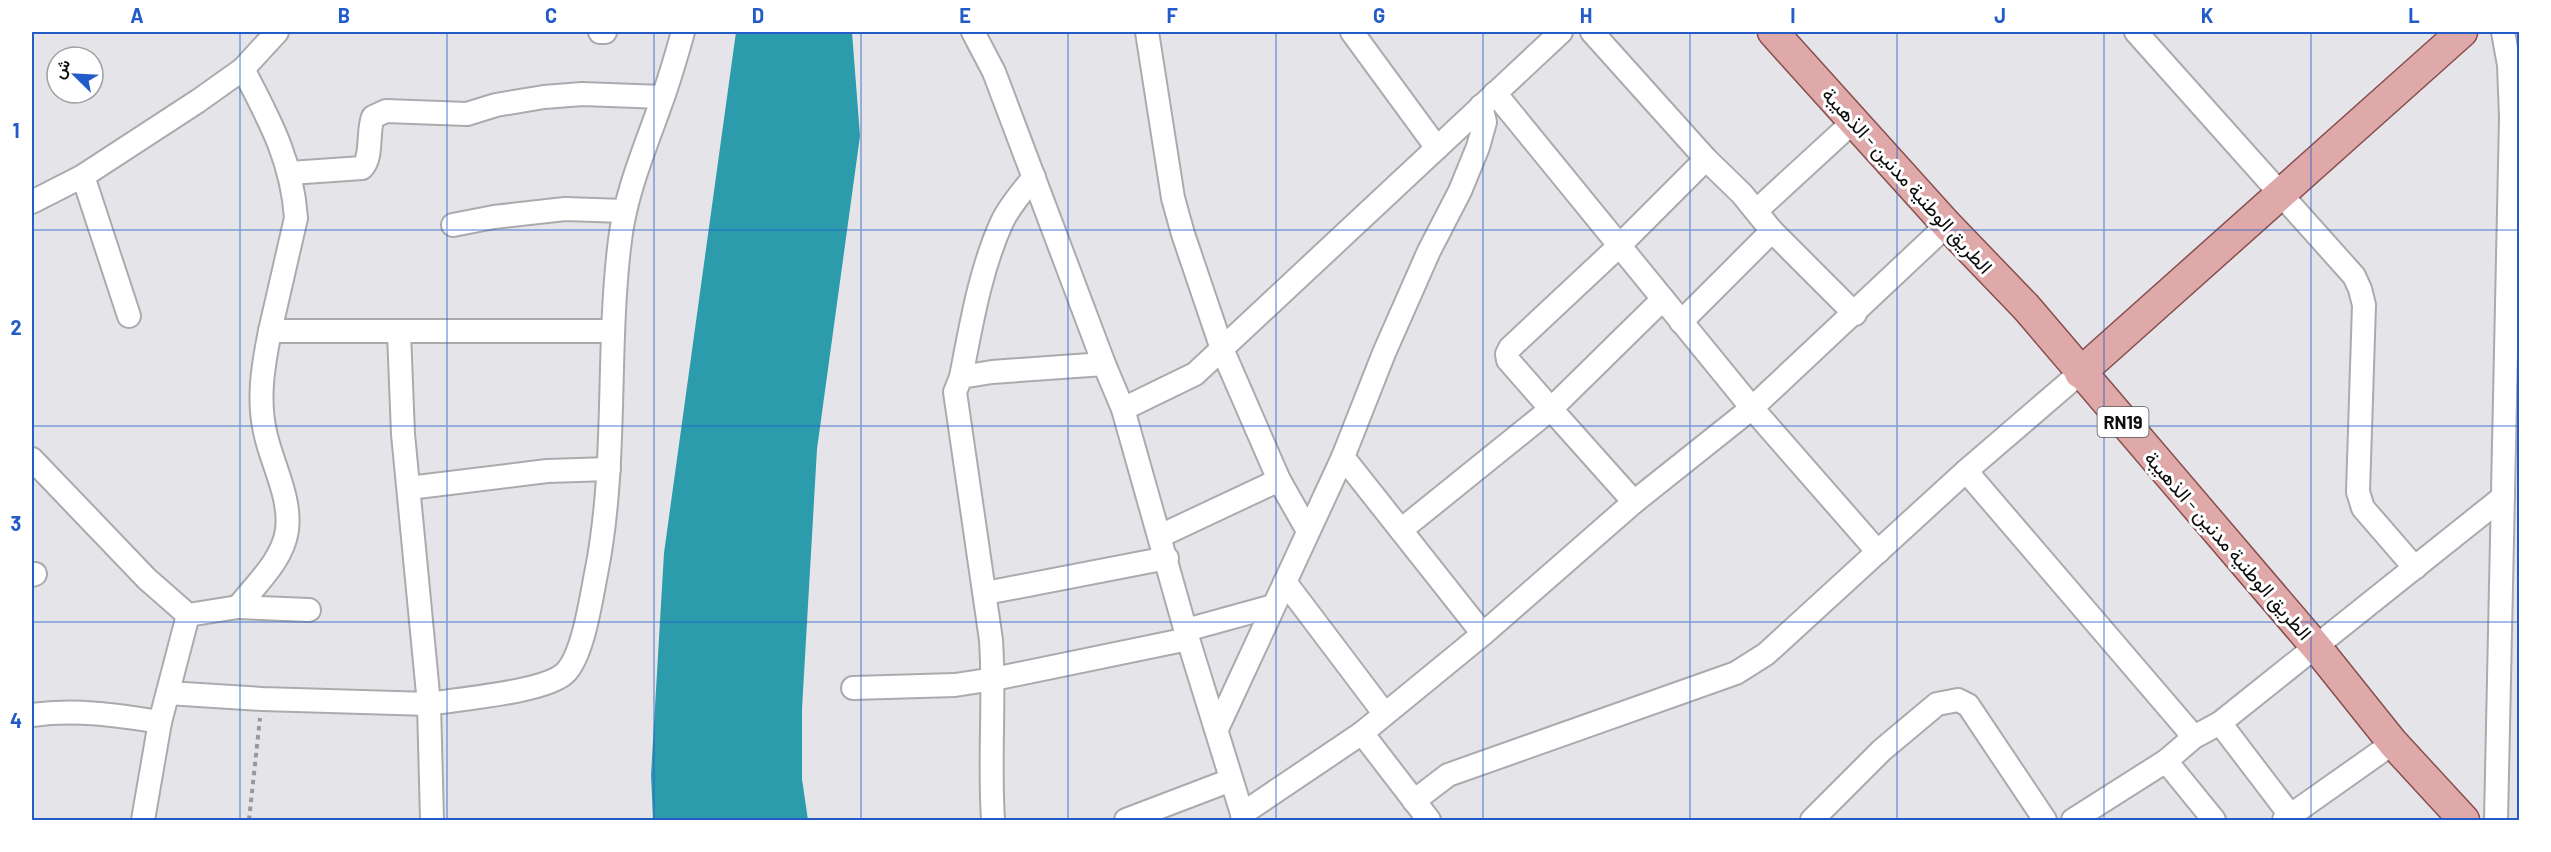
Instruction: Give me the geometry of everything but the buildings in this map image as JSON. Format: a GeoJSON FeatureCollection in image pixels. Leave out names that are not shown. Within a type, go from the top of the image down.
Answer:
{"type":"FeatureCollection","features":[{"type":"Feature","properties":{"kind":"main road","name":"الطريق الوطنية مدنين - الذهيبة"},"geometry":{"type":"LineString","coordinates":[[1773,32],[1947,225],[2026,307],[2317,648],[2393,743],[2464,820]]}},
{"type":"Feature","properties":{"kind":"main road"},"geometry":{"type":"LineString","coordinates":[[2080,372],[2462,32]]}},
{"type":"Feature","properties":{"kind":"street"},"geometry":{"type":"LineString","coordinates":[[32,202],[83,176],[198,101],[243,69],[277,32]]}},
{"type":"Feature","properties":{"kind":"street"},"geometry":{"type":"LineString","coordinates":[[600,32],[605,32]]}},
{"type":"Feature","properties":{"kind":"street"},"geometry":{"type":"LineString","coordinates":[[168,693],[262,699],[429,704],[554,681],[573,663],[586,621],[601,549],[609,469],[615,290],[624,211],[683,32]]}},
{"type":"Feature","properties":{"kind":"street"},"geometry":{"type":"LineString","coordinates":[[973,32],[994,72],[1123,409],[1161,536],[1187,634],[1243,817],[1362,733],[1483,634],[1634,502],[1752,408],[1855,314],[1947,225]]}},
{"type":"Feature","properties":{"kind":"street"},"geometry":{"type":"LineString","coordinates":[[1147,32],[1173,198],[1222,349],[1279,480],[1308,531]]}},
{"type":"Feature","properties":{"kind":"street"},"geometry":{"type":"LineString","coordinates":[[1352,32],[1437,148]]}},
{"type":"Feature","properties":{"kind":"street"},"geometry":{"type":"LineString","coordinates":[[1123,409],[1195,374],[1559,32]]}},
{"type":"Feature","properties":{"kind":"street"},"geometry":{"type":"LineString","coordinates":[[1592,32],[1706,159],[1742,194],[1772,231],[1855,314]]}},
{"type":"Feature","properties":{"kind":"street"},"geometry":{"type":"LineString","coordinates":[[2136,32],[2279,195],[2354,276],[2364,304],[2358,492],[2363,508],[2415,568]]}},
{"type":"Feature","properties":{"kind":"street"},"geometry":{"type":"LineString","coordinates":[[2496,820],[2503,497],[2512,443],[2515,116],[2503,32]]}},
{"type":"Feature","properties":{"kind":"street"},"geometry":{"type":"LineString","coordinates":[[238,607],[280,551],[287,529],[285,496],[266,435],[261,405],[264,360],[296,218],[290,173],[272,121],[243,69]]}},
{"type":"Feature","properties":{"kind":"street"},"geometry":{"type":"LineString","coordinates":[[290,173],[362,168],[366,163],[370,124],[373,117],[386,111],[467,114],[496,105],[544,97],[582,94],[663,97]]}},
{"type":"Feature","properties":{"kind":"street"},"geometry":{"type":"LineString","coordinates":[[1488,100],[1619,246],[1752,408],[1878,552]]}},
{"type":"Feature","properties":{"kind":"street"},"geometry":{"type":"LineString","coordinates":[[1217,729],[1343,457],[1384,353],[1460,191],[1478,147],[1488,100]]}},
{"type":"Feature","properties":{"kind":"street"},"geometry":{"type":"LineString","coordinates":[[1756,211],[1854,121]]}},
{"type":"Feature","properties":{"kind":"street"},"geometry":{"type":"LineString","coordinates":[[1634,502],[1508,360],[1507,354],[1510,348],[1619,246],[1706,159]]}},
{"type":"Feature","properties":{"kind":"street"},"geometry":{"type":"LineString","coordinates":[[83,176],[129,316]]}},
{"type":"Feature","properties":{"kind":"street"},"geometry":{"type":"LineString","coordinates":[[993,820],[990,724],[994,679],[986,593],[955,392],[961,377],[973,314],[1002,221],[1034,177]]}},
{"type":"Feature","properties":{"kind":"street"},"geometry":{"type":"LineString","coordinates":[[453,225],[494,217],[565,209],[624,211]]}},
{"type":"Feature","properties":{"kind":"street"},"geometry":{"type":"LineString","coordinates":[[1682,322],[1772,231]]}},
{"type":"Feature","properties":{"kind":"street"},"geometry":{"type":"LineString","coordinates":[[1401,530],[1551,409],[1663,299]]}},
{"type":"Feature","properties":{"kind":"street"},"geometry":{"type":"LineString","coordinates":[[270,331],[613,332]]}},
{"type":"Feature","properties":{"kind":"street"},"geometry":{"type":"LineString","coordinates":[[399,333],[402,434],[429,704],[432,820]]}},
{"type":"Feature","properties":{"kind":"street"},"geometry":{"type":"LineString","coordinates":[[961,377],[992,372],[1104,364]]}},
{"type":"Feature","properties":{"kind":"street"},"geometry":{"type":"LineString","coordinates":[[1414,801],[1448,775],[1736,673],[1766,654],[1966,471],[2080,372]]}},
{"type":"Feature","properties":{"kind":"street"},"geometry":{"type":"LineString","coordinates":[[1343,457],[1483,634]]}},
{"type":"Feature","properties":{"kind":"street"},"geometry":{"type":"LineString","coordinates":[[32,459],[147,579],[188,615]]}},
{"type":"Feature","properties":{"kind":"street"},"geometry":{"type":"LineString","coordinates":[[409,488],[547,471],[609,469]]}},
{"type":"Feature","properties":{"kind":"street"},"geometry":{"type":"LineString","coordinates":[[1966,471],[2194,737]]}},
{"type":"Feature","properties":{"kind":"street"},"geometry":{"type":"LineString","coordinates":[[1161,536],[1279,480]]}},
{"type":"Feature","properties":{"kind":"street"},"geometry":{"type":"LineString","coordinates":[[2073,820],[2166,761],[2194,737],[2220,723],[2317,648],[2503,497]]}},
{"type":"Feature","properties":{"kind":"street"},"geometry":{"type":"LineString","coordinates":[[986,593],[1167,558]]}},
{"type":"Feature","properties":{"kind":"street"},"geometry":{"type":"LineString","coordinates":[[1285,582],[1384,713]]}},
{"type":"Feature","properties":{"kind":"street"},"geometry":{"type":"LineString","coordinates":[[853,688],[955,685],[994,679],[1187,634],[1273,606]]}},
{"type":"Feature","properties":{"kind":"street"},"geometry":{"type":"LineString","coordinates":[[188,615],[238,607],[309,610]]}},
{"type":"Feature","properties":{"kind":"street"},"geometry":{"type":"LineString","coordinates":[[143,820],[160,722],[188,615]]}},
{"type":"Feature","properties":{"kind":"street"},"geometry":{"type":"LineString","coordinates":[[1812,820],[1882,750],[1937,704],[1958,700],[1968,705],[2045,820]]}},
{"type":"Feature","properties":{"kind":"street"},"geometry":{"type":"LineString","coordinates":[[32,716],[73,712],[120,715],[160,722]]}},
{"type":"Feature","properties":{"kind":"street"},"geometry":{"type":"LineString","coordinates":[[2220,723],[2290,819],[2393,743]]}},
{"type":"Feature","properties":{"kind":"street"},"geometry":{"type":"LineString","coordinates":[[1362,733],[1429,820]]}},
{"type":"Feature","properties":{"kind":"street"},"geometry":{"type":"LineString","coordinates":[[2166,761],[2214,820]]}},
{"type":"Feature","properties":{"kind":"street"},"geometry":{"type":"LineString","coordinates":[[1126,820],[1231,780]]}},
{"type":"Feature","properties":{"kind":"path"},"geometry":{"type":"LineString","coordinates":[[249,820],[262,699]]}},
{"type":"Feature","properties":{"kind":"water"},"geometry":{"type":"Polygon","coordinates":[[[736,32],[852,32],[860,136],[817,449],[802,709],[802,779],[808,820],[653,820],[651,775],[664,553],[736,32]]]}}]}
